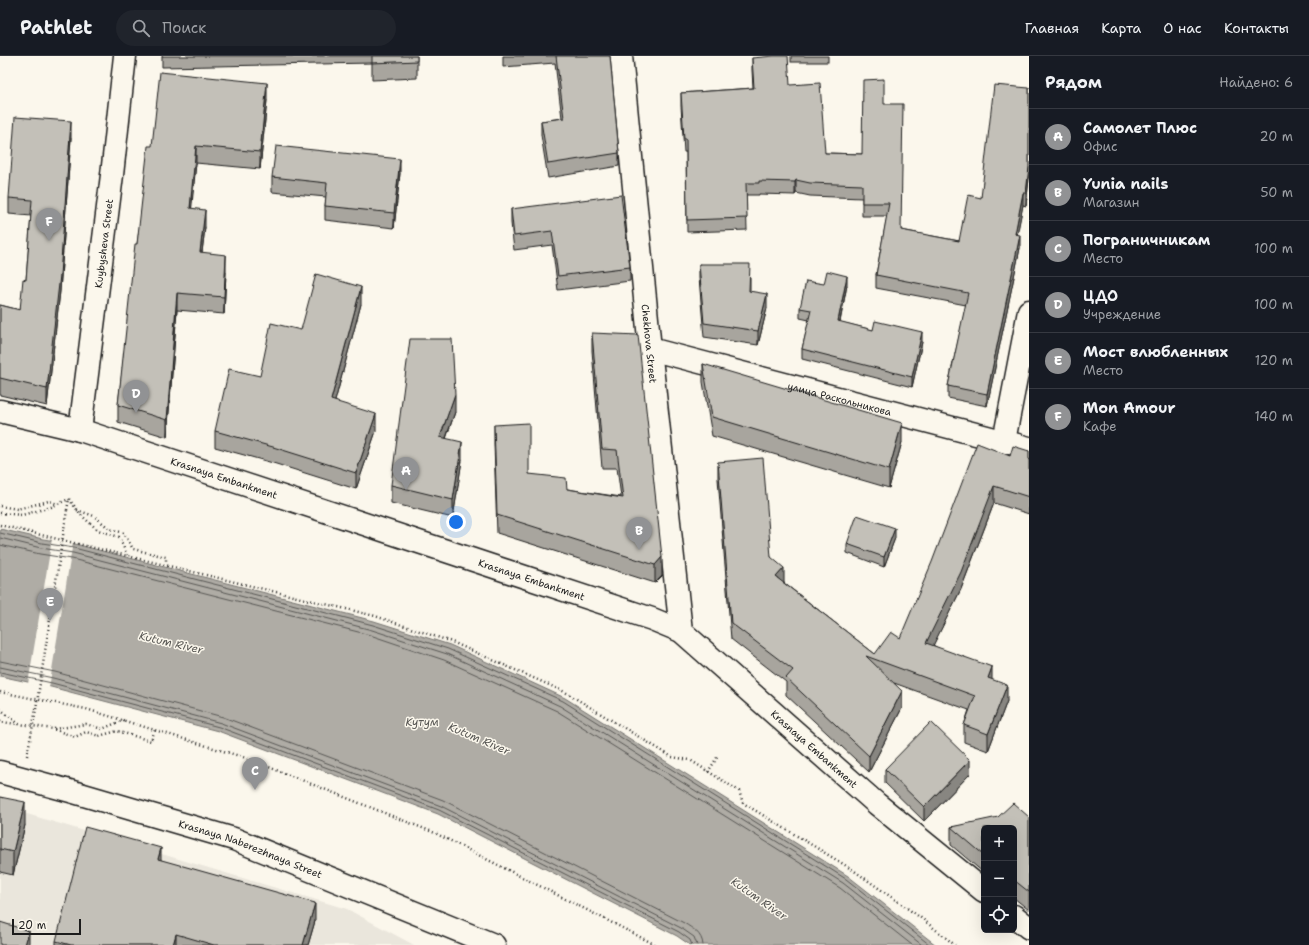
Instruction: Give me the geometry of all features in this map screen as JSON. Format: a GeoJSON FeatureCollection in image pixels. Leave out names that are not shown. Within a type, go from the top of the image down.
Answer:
{"type":"FeatureCollection","features":[{"type":"Feature","properties":{"kind":"street","name":"Kuybysheva Street"},"geometry":{"type":"LineString","coordinates":[[80,430],[126,56]]}},
{"type":"Feature","properties":{"kind":"street","name":"Chekhova Street"},"geometry":{"type":"LineString","coordinates":[[621,56],[650,349],[681,631]]}},
{"type":"Feature","properties":{"kind":"street"},"geometry":{"type":"LineString","coordinates":[[1004,441],[1029,311]]}},
{"type":"Feature","properties":{"kind":"street","name":"улица Раскольникова"},"geometry":{"type":"LineString","coordinates":[[650,349],[1029,448]]}},
{"type":"Feature","properties":{"kind":"street","name":"Krasnaya Embankment"},"geometry":{"type":"LineString","coordinates":[[0,411],[80,430],[652,619],[681,631],[877,804],[981,889]]}},
{"type":"Feature","properties":{"kind":"street","name":"Krasnaya Naberezhnaya Street"},"geometry":{"type":"LineString","coordinates":[[0,772],[234,839],[494,945]]}},
{"type":"Feature","properties":{"kind":"street"},"geometry":{"type":"LineString","coordinates":[[1017,918],[1029,928]]}},
{"type":"Feature","properties":{"kind":"path"},"geometry":{"type":"LineString","coordinates":[[0,513],[22,515],[51,507],[69,499]]}},
{"type":"Feature","properties":{"kind":"path"},"geometry":{"type":"LineString","coordinates":[[69,499],[82,516],[98,530],[119,537],[127,555]]}},
{"type":"Feature","properties":{"kind":"path"},"geometry":{"type":"LineString","coordinates":[[23,778],[36,709],[69,499]]}},
{"type":"Feature","properties":{"kind":"path"},"geometry":{"type":"LineString","coordinates":[[0,506],[17,509],[48,500],[58,504]]}},
{"type":"Feature","properties":{"kind":"path"},"geometry":{"type":"LineString","coordinates":[[77,510],[94,516],[110,529],[124,533],[133,549],[166,557],[166,564]]}},
{"type":"Feature","properties":{"kind":"path"},"geometry":{"type":"LineString","coordinates":[[0,525],[166,564],[375,616],[452,642],[565,692],[672,757],[690,760],[739,791],[743,803],[853,870],[921,918],[955,945]]}},
{"type":"Feature","properties":{"kind":"path"},"geometry":{"type":"LineString","coordinates":[[0,692],[55,704],[86,708],[246,758],[435,833],[656,945]]}},
{"type":"Feature","properties":{"kind":"path"},"geometry":{"type":"LineString","coordinates":[[0,709],[19,724]]}},
{"type":"Feature","properties":{"kind":"path"},"geometry":{"type":"LineString","coordinates":[[0,720],[1,722],[53,729],[75,737],[86,732],[99,736],[117,731],[151,741],[155,730]]}},
{"type":"Feature","properties":{"kind":"path"},"geometry":{"type":"LineString","coordinates":[[53,729],[86,724],[102,729],[124,720]]}},
{"type":"Feature","properties":{"kind":"path"},"geometry":{"type":"LineString","coordinates":[[708,772],[718,756]]}},
{"type":"Feature","properties":{"kind":"shaded area"},"geometry":{"type":"Polygon","coordinates":[[[0,806],[347,909],[414,945],[0,945],[0,806]]]}},
{"type":"Feature","properties":{"kind":"water","name":"Кутум"},"geometry":{"type":"Polygon","coordinates":[[[0,529],[43,539],[75,544],[374,621],[450,645],[565,698],[848,876],[936,945],[690,945],[677,936],[438,814],[218,731],[51,687],[0,676],[0,529]]]}},
{"type":"Feature","properties":{"kind":"pier"},"geometry":{"type":"Polygon","coordinates":[[[52,539],[73,542],[49,688],[28,684],[52,539]]]}},
{"type":"Feature","properties":{"kind":"building"},"geometry":{"type":"Polygon","coordinates":[[[372,56],[417,56],[417,61],[372,63],[372,56]]]}},
{"type":"Feature","properties":{"kind":"building"},"geometry":{"type":"Polygon","coordinates":[[[556,56],[610,56],[619,153],[548,164],[541,121],[564,118],[556,56]]]}},
{"type":"Feature","properties":{"kind":"building"},"geometry":{"type":"Polygon","coordinates":[[[788,56],[790,85],[820,83],[825,153],[862,154],[863,80],[884,79],[884,104],[903,104],[901,230],[959,241],[968,195],[981,198],[994,85],[1029,88],[1029,167],[1026,193],[1023,193],[1015,234],[1020,235],[987,394],[948,386],[968,293],[876,275],[889,203],[862,203],[862,185],[810,183],[796,180],[795,182],[759,181],[759,183],[746,183],[747,218],[687,220],[686,139],[684,139],[681,93],[754,88],[752,58],[788,56]]]}},
{"type":"Feature","properties":{"kind":"building"},"geometry":{"type":"Polygon","coordinates":[[[160,72],[267,83],[260,152],[196,146],[190,208],[205,210],[200,252],[226,255],[224,297],[177,293],[167,420],[118,405],[135,244],[137,244],[148,146],[152,146],[160,72]]]}},
{"type":"Feature","properties":{"kind":"building"},"geometry":{"type":"Polygon","coordinates":[[[15,117],[71,121],[60,275],[47,389],[0,378],[0,305],[20,310],[23,279],[26,280],[32,200],[9,198],[15,117]]]}},
{"type":"Feature","properties":{"kind":"building"},"geometry":{"type":"Polygon","coordinates":[[[276,146],[400,159],[394,213],[325,206],[327,183],[272,177],[276,146]]]}},
{"type":"Feature","properties":{"kind":"building"},"geometry":{"type":"Polygon","coordinates":[[[621,195],[630,267],[558,276],[552,231],[514,236],[511,209],[621,195]]]}},
{"type":"Feature","properties":{"kind":"building"},"geometry":{"type":"Polygon","coordinates":[[[699,264],[750,264],[749,291],[767,294],[758,331],[704,323],[699,264]]]}},
{"type":"Feature","properties":{"kind":"building"},"geometry":{"type":"Polygon","coordinates":[[[827,271],[847,276],[838,321],[873,330],[875,321],[922,332],[912,377],[802,349],[811,310],[800,308],[806,281],[824,284],[827,271]]]}},
{"type":"Feature","properties":{"kind":"building"},"geometry":{"type":"Polygon","coordinates":[[[316,274],[361,287],[331,400],[376,414],[356,473],[273,447],[215,431],[229,369],[260,376],[271,323],[301,330],[316,274]]]}},
{"type":"Feature","properties":{"kind":"building"},"geometry":{"type":"Polygon","coordinates":[[[592,333],[638,335],[662,557],[655,565],[497,515],[494,425],[529,423],[529,474],[566,478],[567,489],[623,498],[617,450],[602,449],[592,333]]]}},
{"type":"Feature","properties":{"kind":"building"},"geometry":{"type":"Polygon","coordinates":[[[410,339],[452,339],[455,394],[440,437],[462,442],[453,500],[391,485],[410,339]]]}},
{"type":"Feature","properties":{"kind":"building"},"geometry":{"type":"Polygon","coordinates":[[[703,364],[902,423],[889,470],[712,417],[703,364]]]}},
{"type":"Feature","properties":{"kind":"building"},"geometry":{"type":"Polygon","coordinates":[[[977,443],[1010,456],[1013,446],[1029,451],[1029,497],[994,486],[961,572],[926,643],[992,667],[988,678],[1007,685],[988,734],[964,725],[975,696],[866,656],[902,691],[869,756],[786,678],[793,670],[731,623],[718,462],[763,458],[771,557],[784,568],[776,577],[875,654],[891,632],[900,638],[932,562],[977,443]]]}},
{"type":"Feature","properties":{"kind":"building"},"geometry":{"type":"Polygon","coordinates":[[[857,515],[895,528],[884,557],[847,544],[857,515]]]}},
{"type":"Feature","properties":{"kind":"building"},"geometry":{"type":"Polygon","coordinates":[[[931,722],[970,760],[924,807],[885,769],[931,722]]]}},
{"type":"Feature","properties":{"kind":"building"},"geometry":{"type":"Polygon","coordinates":[[[0,797],[25,802],[13,852],[0,849],[0,797]]]}},
{"type":"Feature","properties":{"kind":"building"},"geometry":{"type":"Polygon","coordinates":[[[1013,803],[1029,817],[1029,892],[1017,882],[1017,825],[981,825],[981,852],[951,827],[998,817],[1013,803]]]}},
{"type":"Feature","properties":{"kind":"building"},"geometry":{"type":"Polygon","coordinates":[[[85,827],[161,848],[158,859],[315,903],[303,945],[214,945],[176,934],[173,945],[71,945],[56,941],[85,827]]]}},
{"type":"Feature","properties":{"kind":"building"},"geometry":{"type":"Polygon","coordinates":[[[0,922],[29,931],[25,945],[0,945],[0,922]]]}},
{"type":"Feature","properties":{"kind":"place","name":"Mon Amour"},"geometry":{"type":"Point","coordinates":[49,241]}},
{"type":"Feature","properties":{"kind":"place","name":"ЦДО"},"geometry":{"type":"Point","coordinates":[136,413]}},
{"type":"Feature","properties":{"kind":"place","name":"Самолет Плюс"},"geometry":{"type":"Point","coordinates":[406,490]}},
{"type":"Feature","properties":{"kind":"place","name":"Yunia nails"},"geometry":{"type":"Point","coordinates":[639,550]}},
{"type":"Feature","properties":{"kind":"place","name":"Мост влюбленных"},"geometry":{"type":"Point","coordinates":[50,621]}},
{"type":"Feature","properties":{"kind":"place","name":"Пограничникам"},"geometry":{"type":"Point","coordinates":[255,790]}},
{"type":"Feature","properties":{"kind":"water label","name":"Kutum River"},"geometry":{"type":"Point","coordinates":[171,643]}},
{"type":"Feature","properties":{"kind":"water label","name":"Kutum River"},"geometry":{"type":"Point","coordinates":[479,739]}},
{"type":"Feature","properties":{"kind":"water label","name":"Kutum River"},"geometry":{"type":"Point","coordinates":[759,899]}}]}
